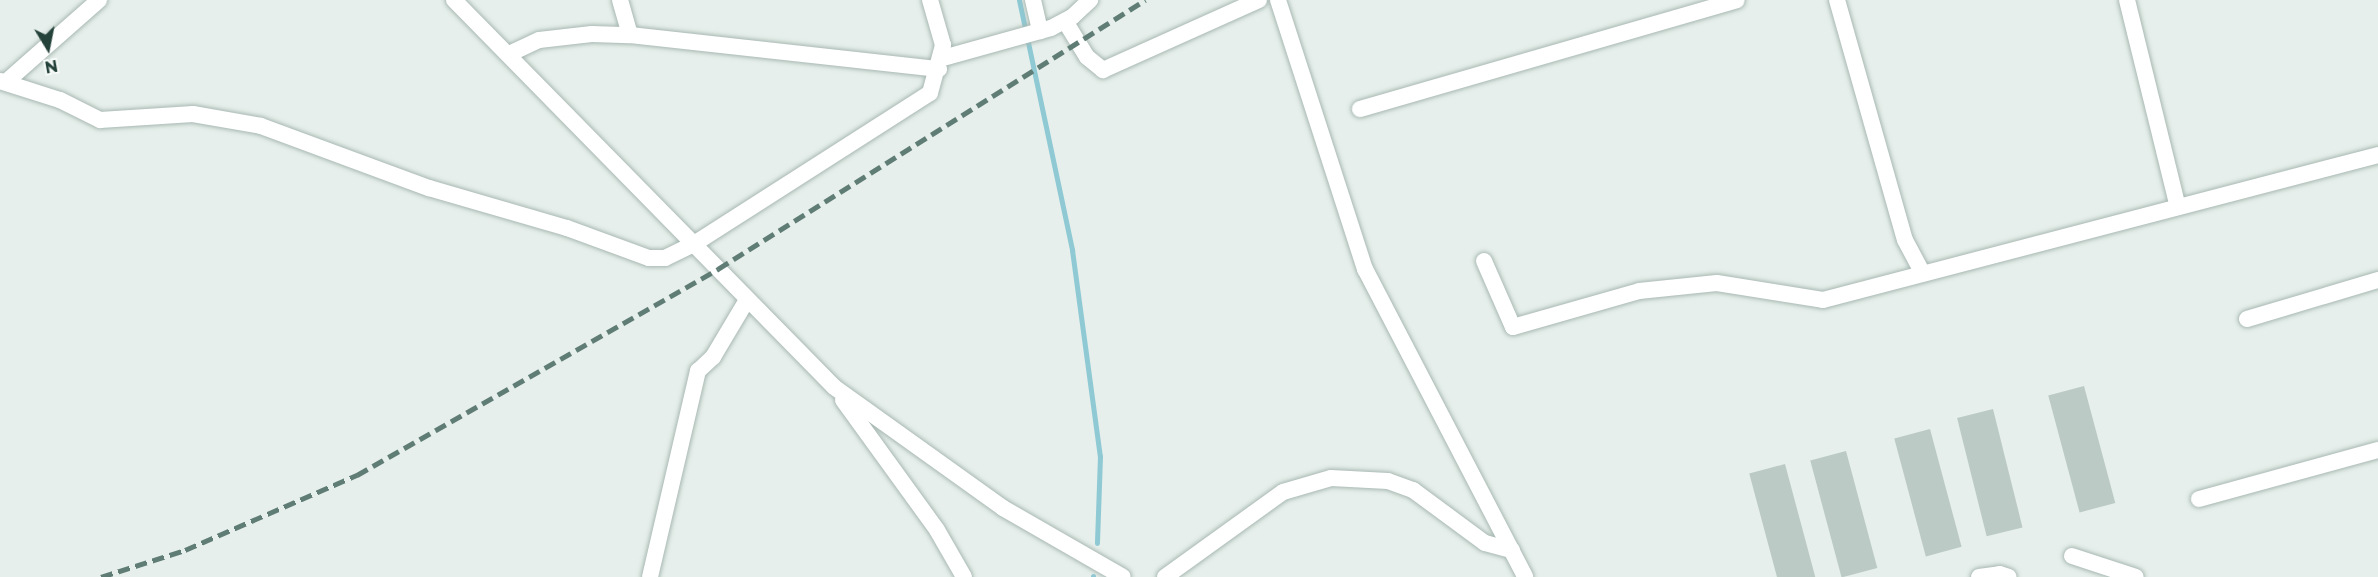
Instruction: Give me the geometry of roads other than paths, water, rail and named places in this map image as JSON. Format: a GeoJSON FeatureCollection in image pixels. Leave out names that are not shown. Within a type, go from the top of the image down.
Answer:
{"type":"FeatureCollection","features":[{"type":"Feature","properties":{"kind":"street"},"geometry":{"type":"LineString","coordinates":[[3,81],[99,0]]}},
{"type":"Feature","properties":{"kind":"street"},"geometry":{"type":"LineString","coordinates":[[454,0],[834,387],[937,530],[964,577]]}},
{"type":"Feature","properties":{"kind":"street"},"geometry":{"type":"LineString","coordinates":[[620,0],[630,35]]}},
{"type":"Feature","properties":{"kind":"street"},"geometry":{"type":"LineString","coordinates":[[3,81],[60,100],[100,120],[193,114],[261,126],[429,188],[567,228],[649,258],[665,258],[694,244],[930,93],[940,64],[943,45],[930,0]]}},
{"type":"Feature","properties":{"kind":"street"},"geometry":{"type":"LineString","coordinates":[[1033,0],[1040,31]]}},
{"type":"Feature","properties":{"kind":"street"},"geometry":{"type":"LineString","coordinates":[[509,54],[539,40],[591,34],[630,35],[940,64],[1065,21],[1090,0]]}},
{"type":"Feature","properties":{"kind":"street"},"geometry":{"type":"LineString","coordinates":[[1065,21],[1087,57],[1102,70],[1259,0]]}},
{"type":"Feature","properties":{"kind":"street"},"geometry":{"type":"LineString","coordinates":[[1278,0],[1365,269],[1526,577]]}},
{"type":"Feature","properties":{"kind":"street"},"geometry":{"type":"LineString","coordinates":[[1360,109],[1737,0]]}},
{"type":"Feature","properties":{"kind":"street"},"geometry":{"type":"LineString","coordinates":[[1837,0],[1905,240],[1923,274]]}},
{"type":"Feature","properties":{"kind":"street"},"geometry":{"type":"LineString","coordinates":[[2127,0],[2178,207]]}},
{"type":"Feature","properties":{"kind":"street"},"geometry":{"type":"LineString","coordinates":[[1484,261],[1513,327],[1639,291],[1717,283],[1823,300],[2378,155]]}},
{"type":"Feature","properties":{"kind":"street"},"geometry":{"type":"LineString","coordinates":[[2247,319],[2378,280]]}},
{"type":"Feature","properties":{"kind":"street"},"geometry":{"type":"LineString","coordinates":[[650,577],[698,371],[713,357],[747,300]]}},
{"type":"Feature","properties":{"kind":"street"},"geometry":{"type":"LineString","coordinates":[[834,387],[1003,508],[1123,577]]}},
{"type":"Feature","properties":{"kind":"street"},"geometry":{"type":"LineString","coordinates":[[2199,500],[2378,450]]}},
{"type":"Feature","properties":{"kind":"street"},"geometry":{"type":"LineString","coordinates":[[1165,577],[1283,492],[1331,478],[1388,481],[1413,490],[1485,543],[1512,550]]}},
{"type":"Feature","properties":{"kind":"street"},"geometry":{"type":"LineString","coordinates":[[2072,556],[2136,577]]}},
{"type":"Feature","properties":{"kind":"street"},"geometry":{"type":"LineString","coordinates":[[1979,577],[2000,574],[2009,577]]}},
{"type":"Feature","properties":{"kind":"waterway"},"geometry":{"type":"LineString","coordinates":[[1019,0],[1072,250],[1100,456],[1097,543]]}},
{"type":"Feature","properties":{"kind":"railway"},"geometry":{"type":"LineString","coordinates":[[101,577],[185,550],[357,475],[718,269],[1145,0]]}}]}
